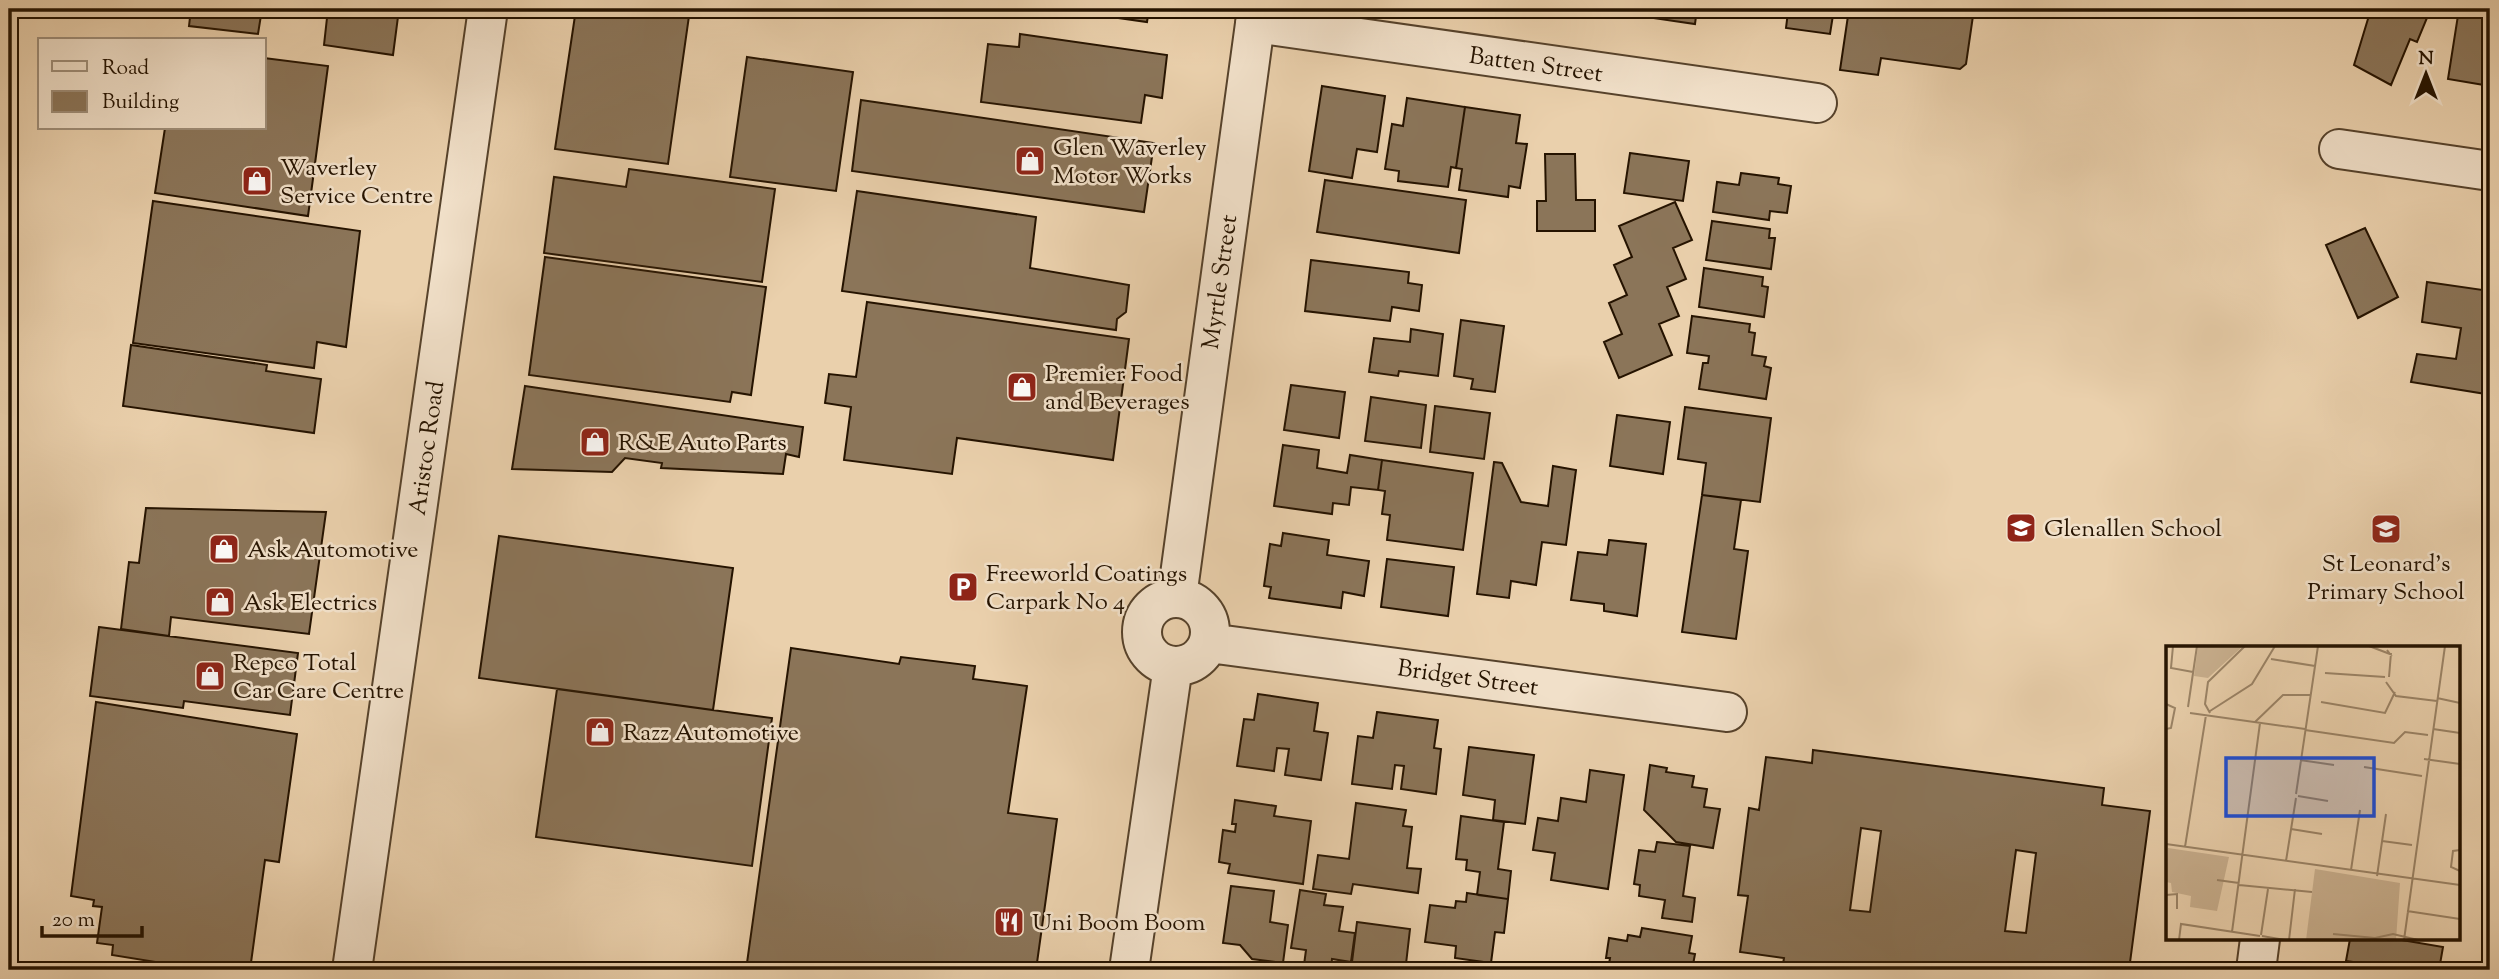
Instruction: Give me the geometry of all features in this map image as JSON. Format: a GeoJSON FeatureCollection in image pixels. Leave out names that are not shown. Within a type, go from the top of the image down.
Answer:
{"type":"FeatureCollection","features":[{"type":"Feature","properties":{"kind":"street","name":"Aristoc Road"},"geometry":{"type":"LineString","coordinates":[[352,970],[488,9]]}},
{"type":"Feature","properties":{"kind":"street","name":"Batten Street"},"geometry":{"type":"LineString","coordinates":[[1256,16],[1817,103]]}},
{"type":"Feature","properties":{"kind":"street","name":"Myrtle Street"},"geometry":{"type":"LineString","coordinates":[[1177,597],[1256,16]]}},
{"type":"Feature","properties":{"kind":"street"},"geometry":{"type":"LineString","coordinates":[[2339,149],[2490,171]]}},
{"type":"Feature","properties":{"kind":"street"},"geometry":{"type":"LineString","coordinates":[[1177,597],[1199,606],[1206,615],[1211,631],[1204,653],[1195,662],[1184,666],[1161,664],[1152,657],[1143,642],[1144,618],[1151,608],[1161,601],[1177,597]]}},
{"type":"Feature","properties":{"kind":"street","name":"Bridget Street"},"geometry":{"type":"LineString","coordinates":[[1209,643],[1727,712]]}},
{"type":"Feature","properties":{"kind":"street"},"geometry":{"type":"LineString","coordinates":[[1129,970],[1173,666]]}},
{"type":"Feature","properties":{"kind":"street"},"geometry":{"type":"LineString","coordinates":[[2256,970],[2260,940]]}},
{"type":"Feature","properties":{"kind":"building"},"geometry":{"type":"Polygon","coordinates":[[[191,9],[262,9],[258,34],[189,26],[191,9]]]}},
{"type":"Feature","properties":{"kind":"building"},"geometry":{"type":"Polygon","coordinates":[[[328,9],[399,9],[393,55],[324,45],[328,9]]]}},
{"type":"Feature","properties":{"kind":"building"},"geometry":{"type":"Polygon","coordinates":[[[576,9],[690,9],[668,164],[555,149],[576,9]]]}},
{"type":"Feature","properties":{"kind":"building"},"geometry":{"type":"Polygon","coordinates":[[[1055,9],[1149,9],[1147,22],[1055,9]]]}},
{"type":"Feature","properties":{"kind":"building"},"geometry":{"type":"Polygon","coordinates":[[[1507,9],[1541,9],[1540,13],[1526,11],[1526,17],[1506,15],[1507,9]]]}},
{"type":"Feature","properties":{"kind":"building"},"geometry":{"type":"Polygon","coordinates":[[[1655,9],[1697,9],[1695,24],[1653,18],[1655,9]]]}},
{"type":"Feature","properties":{"kind":"building"},"geometry":{"type":"Polygon","coordinates":[[[1771,9],[1834,9],[1830,34],[1786,28],[1788,12],[1771,9]]]}},
{"type":"Feature","properties":{"kind":"building"},"geometry":{"type":"Polygon","coordinates":[[[1849,9],[1974,9],[1966,64],[1960,69],[1881,58],[1878,75],[1840,70],[1849,9]]]}},
{"type":"Feature","properties":{"kind":"building"},"geometry":{"type":"Polygon","coordinates":[[[2371,9],[2419,9],[2429,13],[2417,42],[2410,39],[2391,85],[2354,65],[2371,9]]]}},
{"type":"Feature","properties":{"kind":"building"},"geometry":{"type":"Polygon","coordinates":[[[2459,9],[2490,9],[2490,86],[2448,79],[2459,9]]]}},
{"type":"Feature","properties":{"kind":"building"},"geometry":{"type":"Polygon","coordinates":[[[1020,34],[1167,55],[1162,98],[1145,95],[1141,123],[981,102],[988,44],[1019,47],[1020,34]]]}},
{"type":"Feature","properties":{"kind":"building"},"geometry":{"type":"Polygon","coordinates":[[[747,57],[853,72],[836,191],[730,177],[747,57]]]}},
{"type":"Feature","properties":{"kind":"building"},"geometry":{"type":"Polygon","coordinates":[[[266,58],[328,66],[308,216],[155,193],[165,130],[266,130],[266,58]]]}},
{"type":"Feature","properties":{"kind":"building"},"geometry":{"type":"Polygon","coordinates":[[[1322,86],[1385,96],[1377,152],[1357,149],[1352,178],[1309,171],[1322,86]]]}},
{"type":"Feature","properties":{"kind":"building"},"geometry":{"type":"Polygon","coordinates":[[[1407,98],[1465,107],[1456,168],[1451,167],[1448,187],[1398,181],[1399,171],[1385,169],[1392,124],[1403,126],[1407,98]]]}},
{"type":"Feature","properties":{"kind":"building"},"geometry":{"type":"Polygon","coordinates":[[[861,100],[1154,143],[1144,212],[852,171],[861,100]]]}},
{"type":"Feature","properties":{"kind":"building"},"geometry":{"type":"Polygon","coordinates":[[[1465,107],[1520,115],[1516,143],[1527,144],[1520,188],[1509,186],[1508,197],[1459,190],[1462,169],[1456,168],[1465,107]]]}},
{"type":"Feature","properties":{"kind":"building"},"geometry":{"type":"Polygon","coordinates":[[[1630,153],[1689,161],[1683,201],[1624,193],[1630,153]]]}},
{"type":"Feature","properties":{"kind":"building"},"geometry":{"type":"Polygon","coordinates":[[[1545,154],[1575,154],[1576,200],[1595,200],[1595,231],[1537,231],[1537,201],[1546,201],[1545,154]]]}},
{"type":"Feature","properties":{"kind":"building"},"geometry":{"type":"Polygon","coordinates":[[[629,169],[775,189],[762,282],[544,253],[554,177],[626,187],[629,169]]]}},
{"type":"Feature","properties":{"kind":"building"},"geometry":{"type":"Polygon","coordinates":[[[1741,173],[1779,178],[1778,184],[1791,186],[1787,213],[1770,211],[1769,220],[1713,212],[1717,182],[1739,185],[1741,173]]]}},
{"type":"Feature","properties":{"kind":"building"},"geometry":{"type":"Polygon","coordinates":[[[1325,180],[1466,200],[1459,253],[1317,232],[1325,180]]]}},
{"type":"Feature","properties":{"kind":"building"},"geometry":{"type":"Polygon","coordinates":[[[857,191],[1036,217],[1030,268],[1129,285],[1126,312],[1117,319],[1116,330],[842,291],[857,191]]]}},
{"type":"Feature","properties":{"kind":"building"},"geometry":{"type":"Polygon","coordinates":[[[153,201],[360,231],[346,347],[317,342],[314,368],[133,343],[153,201]]]}},
{"type":"Feature","properties":{"kind":"building"},"geometry":{"type":"Polygon","coordinates":[[[1675,202],[1692,240],[1673,248],[1686,279],[1667,287],[1679,316],[1659,324],[1672,355],[1619,378],[1604,342],[1622,334],[1609,303],[1627,295],[1614,265],[1632,257],[1619,226],[1675,202]]]}},
{"type":"Feature","properties":{"kind":"building"},"geometry":{"type":"Polygon","coordinates":[[[1712,221],[1770,229],[1769,238],[1775,238],[1771,269],[1706,260],[1712,221]]]}},
{"type":"Feature","properties":{"kind":"building"},"geometry":{"type":"Polygon","coordinates":[[[2365,228],[2398,297],[2358,318],[2326,245],[2365,228]]]}},
{"type":"Feature","properties":{"kind":"building"},"geometry":{"type":"Polygon","coordinates":[[[545,257],[766,287],[751,395],[732,392],[730,402],[529,375],[545,257]]]}},
{"type":"Feature","properties":{"kind":"building"},"geometry":{"type":"Polygon","coordinates":[[[1311,260],[1409,272],[1408,283],[1422,285],[1419,311],[1392,307],[1390,321],[1305,311],[1311,260]]]}},
{"type":"Feature","properties":{"kind":"building"},"geometry":{"type":"Polygon","coordinates":[[[1704,268],[1763,277],[1762,286],[1768,287],[1764,317],[1699,307],[1704,268]]]}},
{"type":"Feature","properties":{"kind":"building"},"geometry":{"type":"Polygon","coordinates":[[[2427,282],[2490,291],[2490,367],[2486,394],[2411,382],[2417,354],[2456,359],[2461,328],[2422,322],[2427,282]]]}},
{"type":"Feature","properties":{"kind":"building"},"geometry":{"type":"Polygon","coordinates":[[[867,302],[1129,339],[1113,460],[957,438],[952,474],[844,460],[851,407],[825,403],[829,374],[856,377],[867,302]]]}},
{"type":"Feature","properties":{"kind":"building"},"geometry":{"type":"Polygon","coordinates":[[[1692,316],[1750,324],[1749,332],[1755,333],[1752,355],[1766,357],[1764,366],[1771,368],[1766,399],[1699,389],[1703,363],[1708,363],[1709,356],[1687,353],[1692,316]]]}},
{"type":"Feature","properties":{"kind":"building"},"geometry":{"type":"Polygon","coordinates":[[[1461,320],[1504,326],[1495,392],[1471,389],[1473,379],[1454,376],[1461,320]]]}},
{"type":"Feature","properties":{"kind":"building"},"geometry":{"type":"Polygon","coordinates":[[[1411,329],[1443,334],[1438,376],[1399,371],[1398,376],[1369,372],[1374,338],[1410,342],[1411,329]]]}},
{"type":"Feature","properties":{"kind":"building"},"geometry":{"type":"Polygon","coordinates":[[[131,345],[267,365],[266,371],[321,379],[314,433],[123,406],[131,345]]]}},
{"type":"Feature","properties":{"kind":"building"},"geometry":{"type":"Polygon","coordinates":[[[1291,385],[1345,392],[1339,438],[1284,430],[1291,385]]]}},
{"type":"Feature","properties":{"kind":"building"},"geometry":{"type":"Polygon","coordinates":[[[525,386],[803,427],[799,457],[786,454],[783,474],[661,468],[662,463],[625,458],[612,472],[512,469],[525,386]]]}},
{"type":"Feature","properties":{"kind":"building"},"geometry":{"type":"Polygon","coordinates":[[[1371,397],[1426,405],[1421,448],[1365,441],[1371,397]]]}},
{"type":"Feature","properties":{"kind":"building"},"geometry":{"type":"Polygon","coordinates":[[[1435,406],[1490,413],[1484,459],[1430,452],[1435,406]]]}},
{"type":"Feature","properties":{"kind":"building"},"geometry":{"type":"Polygon","coordinates":[[[1685,407],[1771,418],[1760,502],[1702,495],[1706,463],[1678,459],[1685,407]]]}},
{"type":"Feature","properties":{"kind":"building"},"geometry":{"type":"Polygon","coordinates":[[[1617,415],[1670,422],[1663,474],[1610,466],[1617,415]]]}},
{"type":"Feature","properties":{"kind":"building"},"geometry":{"type":"Polygon","coordinates":[[[1283,445],[1319,450],[1317,468],[1347,473],[1350,455],[1382,460],[1378,490],[1351,487],[1349,505],[1333,503],[1332,514],[1274,506],[1283,445]]]}},
{"type":"Feature","properties":{"kind":"building"},"geometry":{"type":"Polygon","coordinates":[[[1382,460],[1473,473],[1463,550],[1387,540],[1390,515],[1382,514],[1385,491],[1378,490],[1382,460]]]}},
{"type":"Feature","properties":{"kind":"building"},"geometry":{"type":"Polygon","coordinates":[[[1494,462],[1502,463],[1521,502],[1548,506],[1553,466],[1576,470],[1566,545],[1542,542],[1536,585],[1511,581],[1509,598],[1477,594],[1494,462]]]}},
{"type":"Feature","properties":{"kind":"building"},"geometry":{"type":"Polygon","coordinates":[[[1702,495],[1741,500],[1734,549],[1748,551],[1736,639],[1682,632],[1702,495]]]}},
{"type":"Feature","properties":{"kind":"building"},"geometry":{"type":"Polygon","coordinates":[[[146,508],[326,512],[309,634],[171,617],[169,636],[121,629],[129,562],[139,563],[146,508]]]}},
{"type":"Feature","properties":{"kind":"building"},"geometry":{"type":"Polygon","coordinates":[[[1283,533],[1329,540],[1327,555],[1369,561],[1364,596],[1343,592],[1341,608],[1269,598],[1271,587],[1264,586],[1270,544],[1281,546],[1283,533]]]}},
{"type":"Feature","properties":{"kind":"building"},"geometry":{"type":"Polygon","coordinates":[[[499,536],[733,568],[713,710],[479,678],[499,536]]]}},
{"type":"Feature","properties":{"kind":"building"},"geometry":{"type":"Polygon","coordinates":[[[1609,540],[1646,544],[1637,616],[1604,611],[1604,604],[1571,600],[1578,552],[1607,555],[1609,540]]]}},
{"type":"Feature","properties":{"kind":"building"},"geometry":{"type":"Polygon","coordinates":[[[1387,559],[1454,567],[1448,616],[1381,607],[1387,559]]]}},
{"type":"Feature","properties":{"kind":"building"},"geometry":{"type":"Polygon","coordinates":[[[99,627],[298,653],[290,715],[184,701],[183,708],[90,696],[99,627]]]}},
{"type":"Feature","properties":{"kind":"building"},"geometry":{"type":"Polygon","coordinates":[[[791,648],[899,664],[901,657],[975,666],[973,679],[1027,686],[1008,813],[1057,819],[1036,970],[746,970],[791,648]]]}},
{"type":"Feature","properties":{"kind":"building"},"geometry":{"type":"Polygon","coordinates":[[[557,689],[772,718],[752,866],[536,837],[557,689]]]}},
{"type":"Feature","properties":{"kind":"building"},"geometry":{"type":"Polygon","coordinates":[[[1258,694],[1318,703],[1314,731],[1328,733],[1321,780],[1285,775],[1289,749],[1277,748],[1274,771],[1237,766],[1244,719],[1254,720],[1258,694]]]}},
{"type":"Feature","properties":{"kind":"building"},"geometry":{"type":"Polygon","coordinates":[[[96,702],[297,734],[279,862],[265,860],[250,970],[205,970],[112,955],[113,945],[97,943],[102,907],[93,906],[94,900],[71,896],[96,702]]]}},
{"type":"Feature","properties":{"kind":"building"},"geometry":{"type":"Polygon","coordinates":[[[1377,712],[1438,720],[1434,748],[1441,749],[1436,794],[1401,789],[1404,766],[1395,765],[1392,789],[1352,784],[1358,736],[1373,738],[1377,712]]]}},
{"type":"Feature","properties":{"kind":"building"},"geometry":{"type":"Polygon","coordinates":[[[1469,747],[1534,755],[1525,824],[1493,820],[1495,800],[1463,795],[1469,747]]]}},
{"type":"Feature","properties":{"kind":"building"},"geometry":{"type":"Polygon","coordinates":[[[1813,750],[2104,788],[2102,805],[2150,811],[2129,970],[1782,970],[1784,958],[1740,952],[1748,896],[1738,895],[1749,808],[1759,810],[1766,757],[1812,763],[1813,750]],[[1861,828],[1850,910],[1870,912],[1881,831],[1861,828]],[[2016,850],[2005,931],[2026,933],[2036,853],[2016,850]]]}},
{"type":"Feature","properties":{"kind":"building"},"geometry":{"type":"Polygon","coordinates":[[[1650,765],[1667,768],[1666,772],[1694,776],[1692,787],[1707,789],[1704,807],[1720,809],[1713,848],[1676,842],[1644,810],[1650,765]]]}},
{"type":"Feature","properties":{"kind":"building"},"geometry":{"type":"Polygon","coordinates":[[[1590,770],[1624,775],[1608,889],[1551,880],[1555,853],[1533,850],[1538,818],[1558,821],[1561,798],[1586,802],[1590,770]]]}},
{"type":"Feature","properties":{"kind":"building"},"geometry":{"type":"Polygon","coordinates":[[[1235,800],[1276,806],[1274,816],[1311,821],[1303,884],[1228,873],[1230,864],[1219,862],[1223,830],[1235,832],[1236,824],[1232,824],[1235,800]]]}},
{"type":"Feature","properties":{"kind":"building"},"geometry":{"type":"Polygon","coordinates":[[[1356,803],[1406,810],[1403,826],[1412,827],[1407,868],[1421,869],[1418,893],[1353,884],[1351,894],[1313,889],[1318,855],[1349,859],[1356,803]]]}},
{"type":"Feature","properties":{"kind":"building"},"geometry":{"type":"Polygon","coordinates":[[[1461,816],[1504,822],[1498,869],[1511,871],[1508,899],[1477,895],[1480,872],[1466,870],[1467,860],[1456,859],[1461,816]]]}},
{"type":"Feature","properties":{"kind":"building"},"geometry":{"type":"Polygon","coordinates":[[[1657,842],[1690,846],[1683,896],[1695,898],[1692,922],[1662,918],[1665,900],[1639,896],[1640,885],[1634,884],[1639,850],[1655,852],[1657,842]]]}},
{"type":"Feature","properties":{"kind":"building"},"geometry":{"type":"Polygon","coordinates":[[[1231,886],[1274,891],[1270,922],[1288,925],[1283,963],[1252,959],[1240,945],[1223,943],[1231,886]]]}},
{"type":"Feature","properties":{"kind":"building"},"geometry":{"type":"Polygon","coordinates":[[[1300,890],[1326,894],[1324,905],[1343,907],[1339,931],[1355,933],[1351,962],[1332,959],[1331,969],[1304,965],[1306,950],[1291,948],[1300,890]]]}},
{"type":"Feature","properties":{"kind":"building"},"geometry":{"type":"Polygon","coordinates":[[[1467,893],[1508,899],[1504,933],[1495,932],[1491,963],[1455,958],[1456,946],[1425,942],[1430,905],[1455,908],[1456,901],[1466,902],[1467,893]]]}},
{"type":"Feature","properties":{"kind":"building"},"geometry":{"type":"Polygon","coordinates":[[[1357,922],[1410,929],[1406,964],[1412,964],[1411,970],[1351,970],[1357,922]]]}},
{"type":"Feature","properties":{"kind":"building"},"geometry":{"type":"Polygon","coordinates":[[[1642,928],[1692,936],[1689,953],[1695,954],[1692,970],[1608,970],[1610,958],[1606,958],[1609,938],[1627,941],[1628,935],[1640,937],[1642,928]]]}},
{"type":"Feature","properties":{"kind":"building"},"geometry":{"type":"Polygon","coordinates":[[[2350,940],[2402,940],[2443,947],[2439,970],[2360,970],[2361,963],[2346,961],[2350,940]]]}},
{"type":"Feature","properties":{"kind":"place","name":"Glen Waverley Motor Works"},"geometry":{"type":"Point","coordinates":[1030,161]}},
{"type":"Feature","properties":{"kind":"place","name":"Waverley Service Centre"},"geometry":{"type":"Point","coordinates":[257,181]}},
{"type":"Feature","properties":{"kind":"place","name":"Premier Food and Beverages"},"geometry":{"type":"Point","coordinates":[1022,387]}},
{"type":"Feature","properties":{"kind":"place","name":"R&E Auto Parts"},"geometry":{"type":"Point","coordinates":[595,442]}},
{"type":"Feature","properties":{"kind":"place","name":"Glenallen School"},"geometry":{"type":"Point","coordinates":[2021,528]}},
{"type":"Feature","properties":{"kind":"place","name":"St Leonard's Primary School"},"geometry":{"type":"Point","coordinates":[2386,529]}},
{"type":"Feature","properties":{"kind":"place","name":"Ask Automotive"},"geometry":{"type":"Point","coordinates":[224,549]}},
{"type":"Feature","properties":{"kind":"place","name":"Freeworld Coatings Carpark No 4"},"geometry":{"type":"Point","coordinates":[963,587]}},
{"type":"Feature","properties":{"kind":"place","name":"Ask Electrics"},"geometry":{"type":"Point","coordinates":[220,602]}},
{"type":"Feature","properties":{"kind":"place","name":"Repco Total Car Care Centre"},"geometry":{"type":"Point","coordinates":[210,676]}},
{"type":"Feature","properties":{"kind":"place","name":"Razz Automotive"},"geometry":{"type":"Point","coordinates":[600,732]}},
{"type":"Feature","properties":{"kind":"place","name":"Uni Boom Boom"},"geometry":{"type":"Point","coordinates":[1009,922]}}]}
